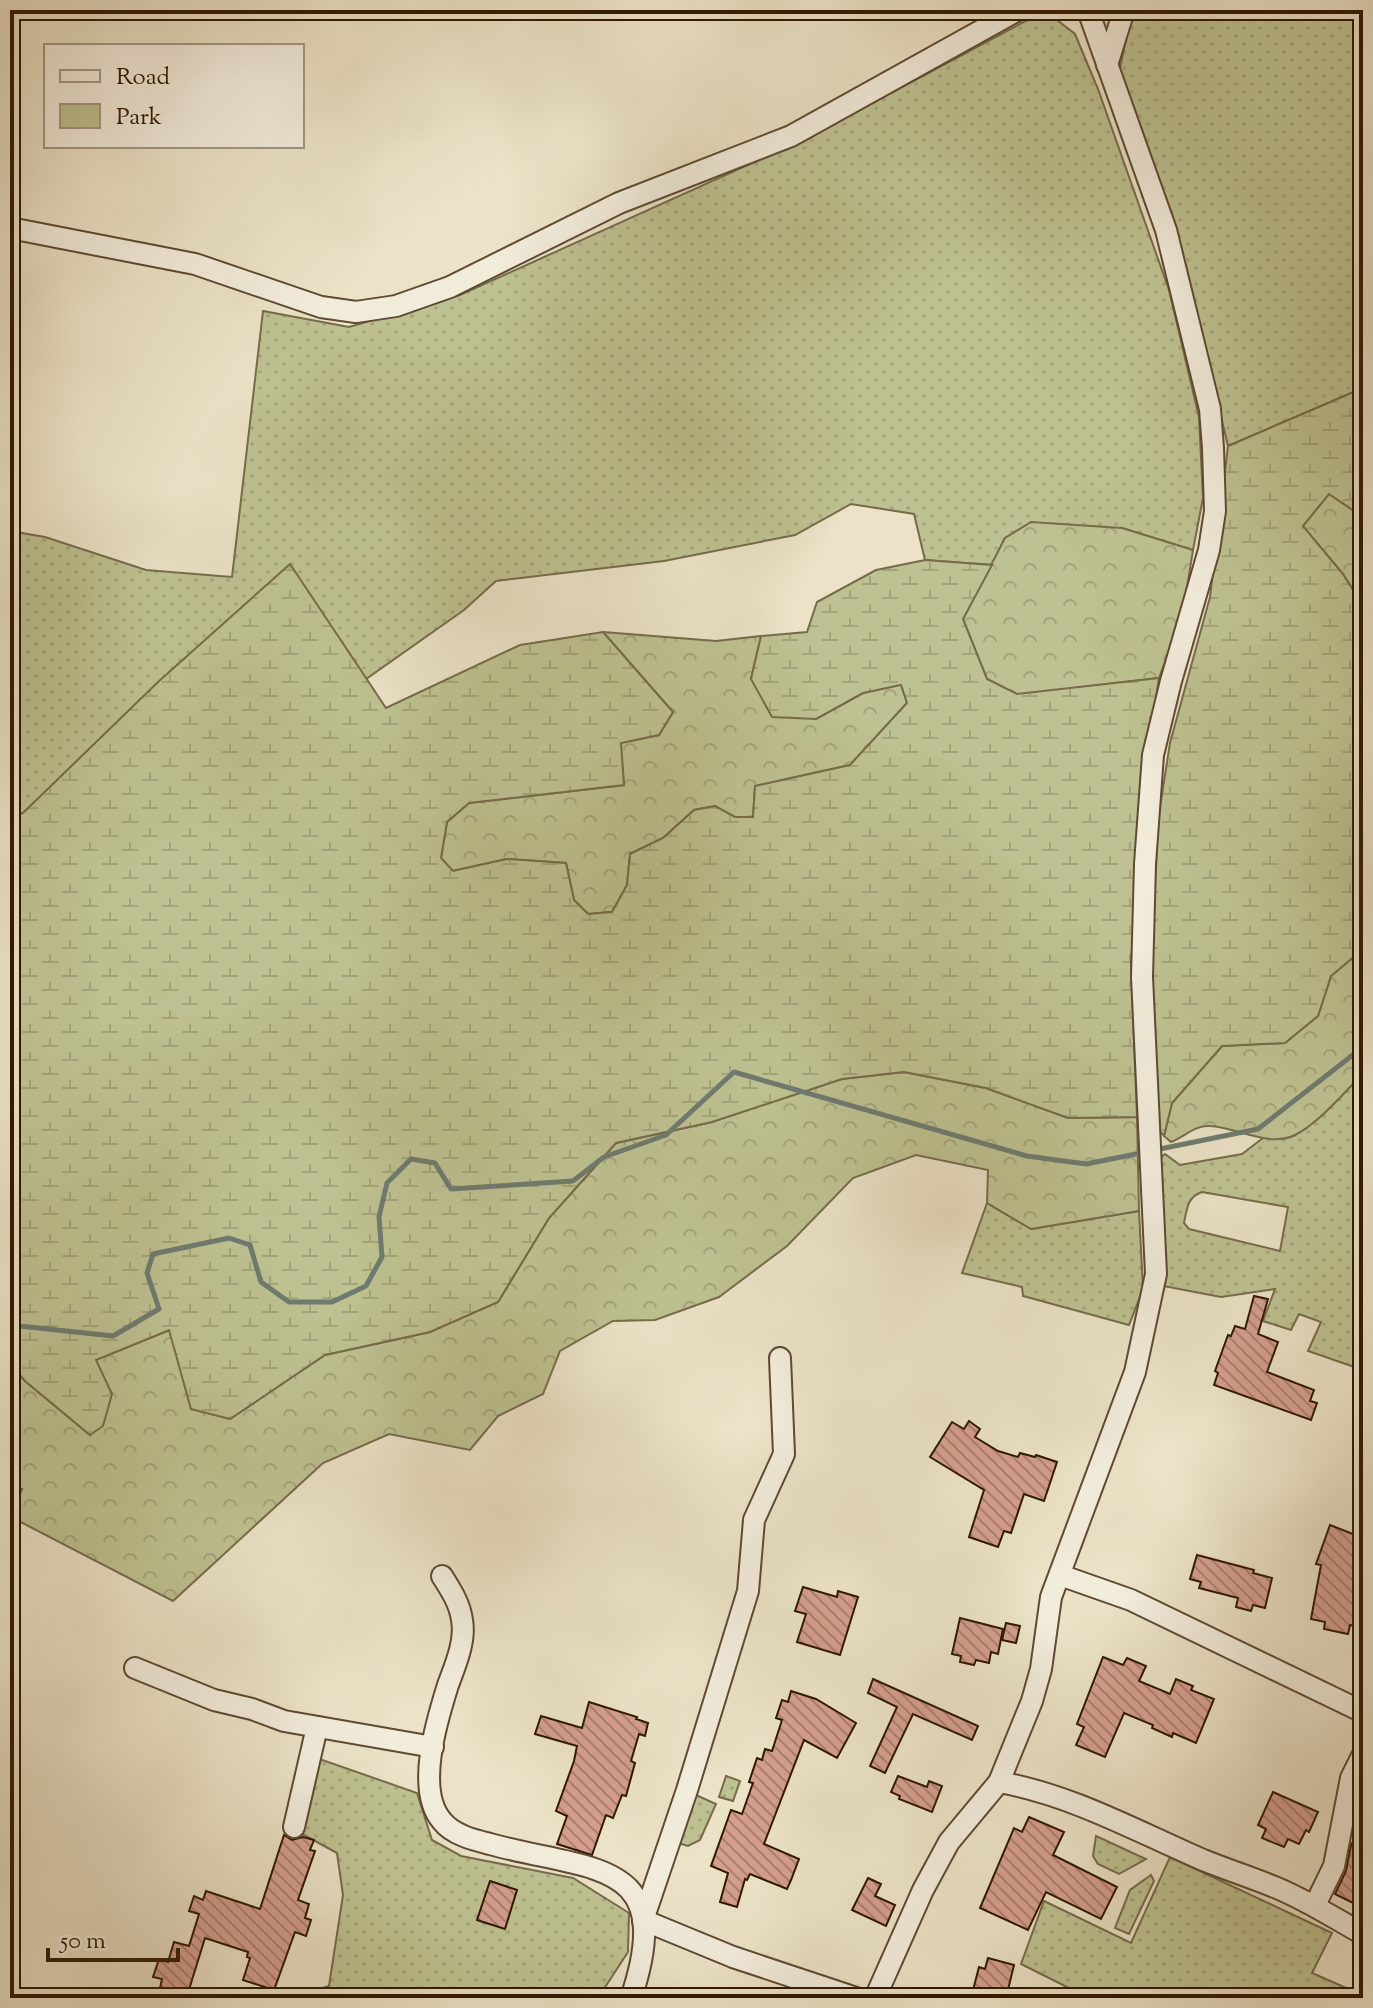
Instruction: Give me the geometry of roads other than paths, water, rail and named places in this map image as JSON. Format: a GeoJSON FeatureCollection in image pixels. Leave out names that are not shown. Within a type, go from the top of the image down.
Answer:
{"type":"FeatureCollection","features":[{"type":"Feature","properties":{"kind":"street"},"geometry":{"type":"LineString","coordinates":[[10,228],[195,264],[321,307],[356,312],[396,306],[450,287],[619,203],[791,136],[1018,10]]}},
{"type":"Feature","properties":{"kind":"street"},"geometry":{"type":"LineString","coordinates":[[1107,65],[1124,10]]}},
{"type":"Feature","properties":{"kind":"street"},"geometry":{"type":"LineString","coordinates":[[875,1998],[923,1890],[949,1842],[999,1782],[1032,1701],[1041,1669],[1051,1597],[1135,1372],[1156,1274],[1142,977],[1145,864],[1153,755],[1209,550],[1215,511],[1213,448],[1210,409],[1166,230],[1107,65],[1092,11]]}},
{"type":"Feature","properties":{"kind":"street"},"geometry":{"type":"LineString","coordinates":[[643,1920],[748,1591],[754,1520],[784,1454],[780,1358]]}},
{"type":"Feature","properties":{"kind":"street"},"geometry":{"type":"LineString","coordinates":[[1060,1575],[1131,1600],[1363,1712]]}},
{"type":"Feature","properties":{"kind":"street"},"geometry":{"type":"LineString","coordinates":[[442,1576],[456,1599],[463,1623],[457,1661],[447,1688],[429,1769],[430,1791],[438,1817],[447,1827],[483,1842],[607,1872],[629,1886],[639,1902],[643,1920],[643,1955],[631,1998]]}},
{"type":"Feature","properties":{"kind":"street"},"geometry":{"type":"LineString","coordinates":[[135,1668],[214,1700],[284,1721],[433,1747]]}},
{"type":"Feature","properties":{"kind":"street"},"geometry":{"type":"LineString","coordinates":[[294,1827],[317,1727]]}},
{"type":"Feature","properties":{"kind":"street"},"geometry":{"type":"LineString","coordinates":[[1315,1905],[1334,1866],[1351,1778],[1363,1754]]}},
{"type":"Feature","properties":{"kind":"street"},"geometry":{"type":"LineString","coordinates":[[999,1782],[1049,1792],[1076,1802],[1203,1860],[1315,1905],[1363,1934]]}},
{"type":"Feature","properties":{"kind":"street"},"geometry":{"type":"LineString","coordinates":[[643,1920],[733,1957],[856,1998]]}},
{"type":"Feature","properties":{"kind":"waterway"},"geometry":{"type":"LineString","coordinates":[[1155,1150],[1258,1129],[1363,1047]]}},
{"type":"Feature","properties":{"kind":"waterway"},"geometry":{"type":"LineString","coordinates":[[10,1325],[113,1336],[159,1309],[147,1273],[153,1254],[229,1238],[250,1245],[261,1282],[289,1302],[332,1302],[366,1286],[382,1257],[379,1217],[387,1183],[411,1159],[435,1163],[451,1189],[573,1181],[604,1157],[666,1135],[734,1072],[1027,1156],[1086,1164],[1146,1152]]}}]}
